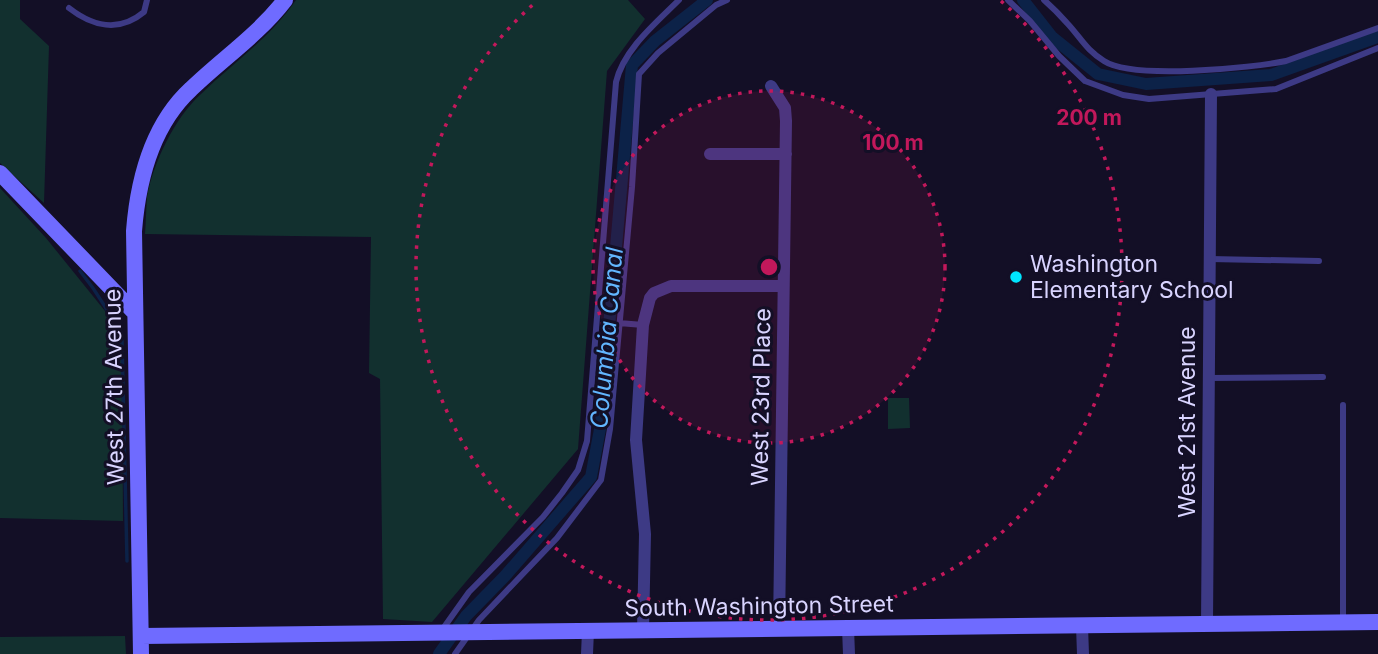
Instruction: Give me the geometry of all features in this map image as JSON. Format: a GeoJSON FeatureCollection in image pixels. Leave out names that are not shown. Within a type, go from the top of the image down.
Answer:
{"type":"FeatureCollection","features":[{"type":"Feature","properties":{"kind":"main road","name":"West 27th Avenue"},"geometry":{"type":"LineString","coordinates":[[141,654],[135,313],[136,211],[143,174],[164,122],[183,97],[251,37],[285,0]]}},
{"type":"Feature","properties":{"kind":"main road"},"geometry":{"type":"LineString","coordinates":[[0,173],[135,313]]}},
{"type":"Feature","properties":{"kind":"main road","name":"South Washington Street"},"geometry":{"type":"LineString","coordinates":[[141,636],[1378,622]]}},
{"type":"Feature","properties":{"kind":"street","name":"West 23rd Place"},"geometry":{"type":"LineString","coordinates":[[771,86],[785,108],[786,154],[779,629]]}},
{"type":"Feature","properties":{"kind":"street","name":"West 21st Avenue"},"geometry":{"type":"LineString","coordinates":[[1207,624],[1211,94]]}},
{"type":"Feature","properties":{"kind":"street"},"geometry":{"type":"LineString","coordinates":[[710,154],[786,154]]}},
{"type":"Feature","properties":{"kind":"street"},"geometry":{"type":"LineString","coordinates":[[643,630],[645,534],[636,430],[643,325],[647,304],[654,293],[671,286],[783,286]]}},
{"type":"Feature","properties":{"kind":"street"},"geometry":{"type":"LineString","coordinates":[[1082,626],[1083,654]]}},
{"type":"Feature","properties":{"kind":"street"},"geometry":{"type":"LineString","coordinates":[[848,628],[849,654]]}},
{"type":"Feature","properties":{"kind":"street"},"geometry":{"type":"LineString","coordinates":[[587,654],[588,631]]}},
{"type":"Feature","properties":{"kind":"lane"},"geometry":{"type":"LineString","coordinates":[[69,8],[92,23],[119,25],[144,12],[147,0]]}},
{"type":"Feature","properties":{"kind":"lane"},"geometry":{"type":"LineString","coordinates":[[455,654],[455,632],[469,592],[543,517],[578,470],[587,441],[619,70],[651,28],[679,0]]}},
{"type":"Feature","properties":{"kind":"lane"},"geometry":{"type":"LineString","coordinates":[[455,632],[557,538],[600,480],[610,429],[632,187],[639,74],[658,53],[716,5],[727,0]]}},
{"type":"Feature","properties":{"kind":"lane"},"geometry":{"type":"LineString","coordinates":[[1007,0],[1085,81],[1123,95],[1149,99],[1276,89],[1378,48]]}},
{"type":"Feature","properties":{"kind":"lane"},"geometry":{"type":"LineString","coordinates":[[1044,0],[1067,23],[1086,48],[1107,64],[1139,70],[1233,69],[1271,64],[1378,28]]}},
{"type":"Feature","properties":{"kind":"lane"},"geometry":{"type":"LineString","coordinates":[[1210,259],[1319,261]]}},
{"type":"Feature","properties":{"kind":"lane"},"geometry":{"type":"LineString","coordinates":[[619,323],[643,325]]}},
{"type":"Feature","properties":{"kind":"lane"},"geometry":{"type":"LineString","coordinates":[[1209,378],[1323,377]]}},
{"type":"Feature","properties":{"kind":"lane"},"geometry":{"type":"LineString","coordinates":[[1343,405],[1343,623]]}},
{"type":"Feature","properties":{"kind":"green space"},"geometry":{"type":"Polygon","coordinates":[[[0,0],[20,0],[20,19],[49,46],[44,203],[0,163],[0,0]]]}},
{"type":"Feature","properties":{"kind":"green space"},"geometry":{"type":"Polygon","coordinates":[[[296,0],[628,0],[645,19],[607,71],[578,449],[432,622],[383,619],[380,379],[369,373],[371,237],[145,234],[150,184],[166,141],[182,115],[263,38],[296,0]]]}},
{"type":"Feature","properties":{"kind":"green space"},"geometry":{"type":"Polygon","coordinates":[[[0,188],[46,238],[122,332],[123,521],[0,518],[0,188]]]}},
{"type":"Feature","properties":{"kind":"green space"},"geometry":{"type":"Polygon","coordinates":[[[888,398],[909,398],[910,428],[888,429],[888,398]]]}},
{"type":"Feature","properties":{"kind":"green space"},"geometry":{"type":"Polygon","coordinates":[[[125,636],[126,654],[0,654],[0,637],[125,636]]]}},
{"type":"Feature","properties":{"kind":"waterway","name":"Columbia Canal"},"geometry":{"type":"LineString","coordinates":[[439,654],[466,616],[505,576],[591,477],[600,429],[632,65],[655,41],[707,0]]}},
{"type":"Feature","properties":{"kind":"waterway","name":"Columbia Canal"},"geometry":{"type":"LineString","coordinates":[[1023,0],[1052,37],[1098,74],[1146,84],[1271,75],[1378,37]]}},
{"type":"Feature","properties":{"kind":"waterway"},"geometry":{"type":"LineString","coordinates":[[80,271],[104,304],[122,341],[127,561]]}},
{"type":"Feature","properties":{"kind":"place","name":"Washington Elementary School"},"geometry":{"type":"Point","coordinates":[1016,277]}}]}
